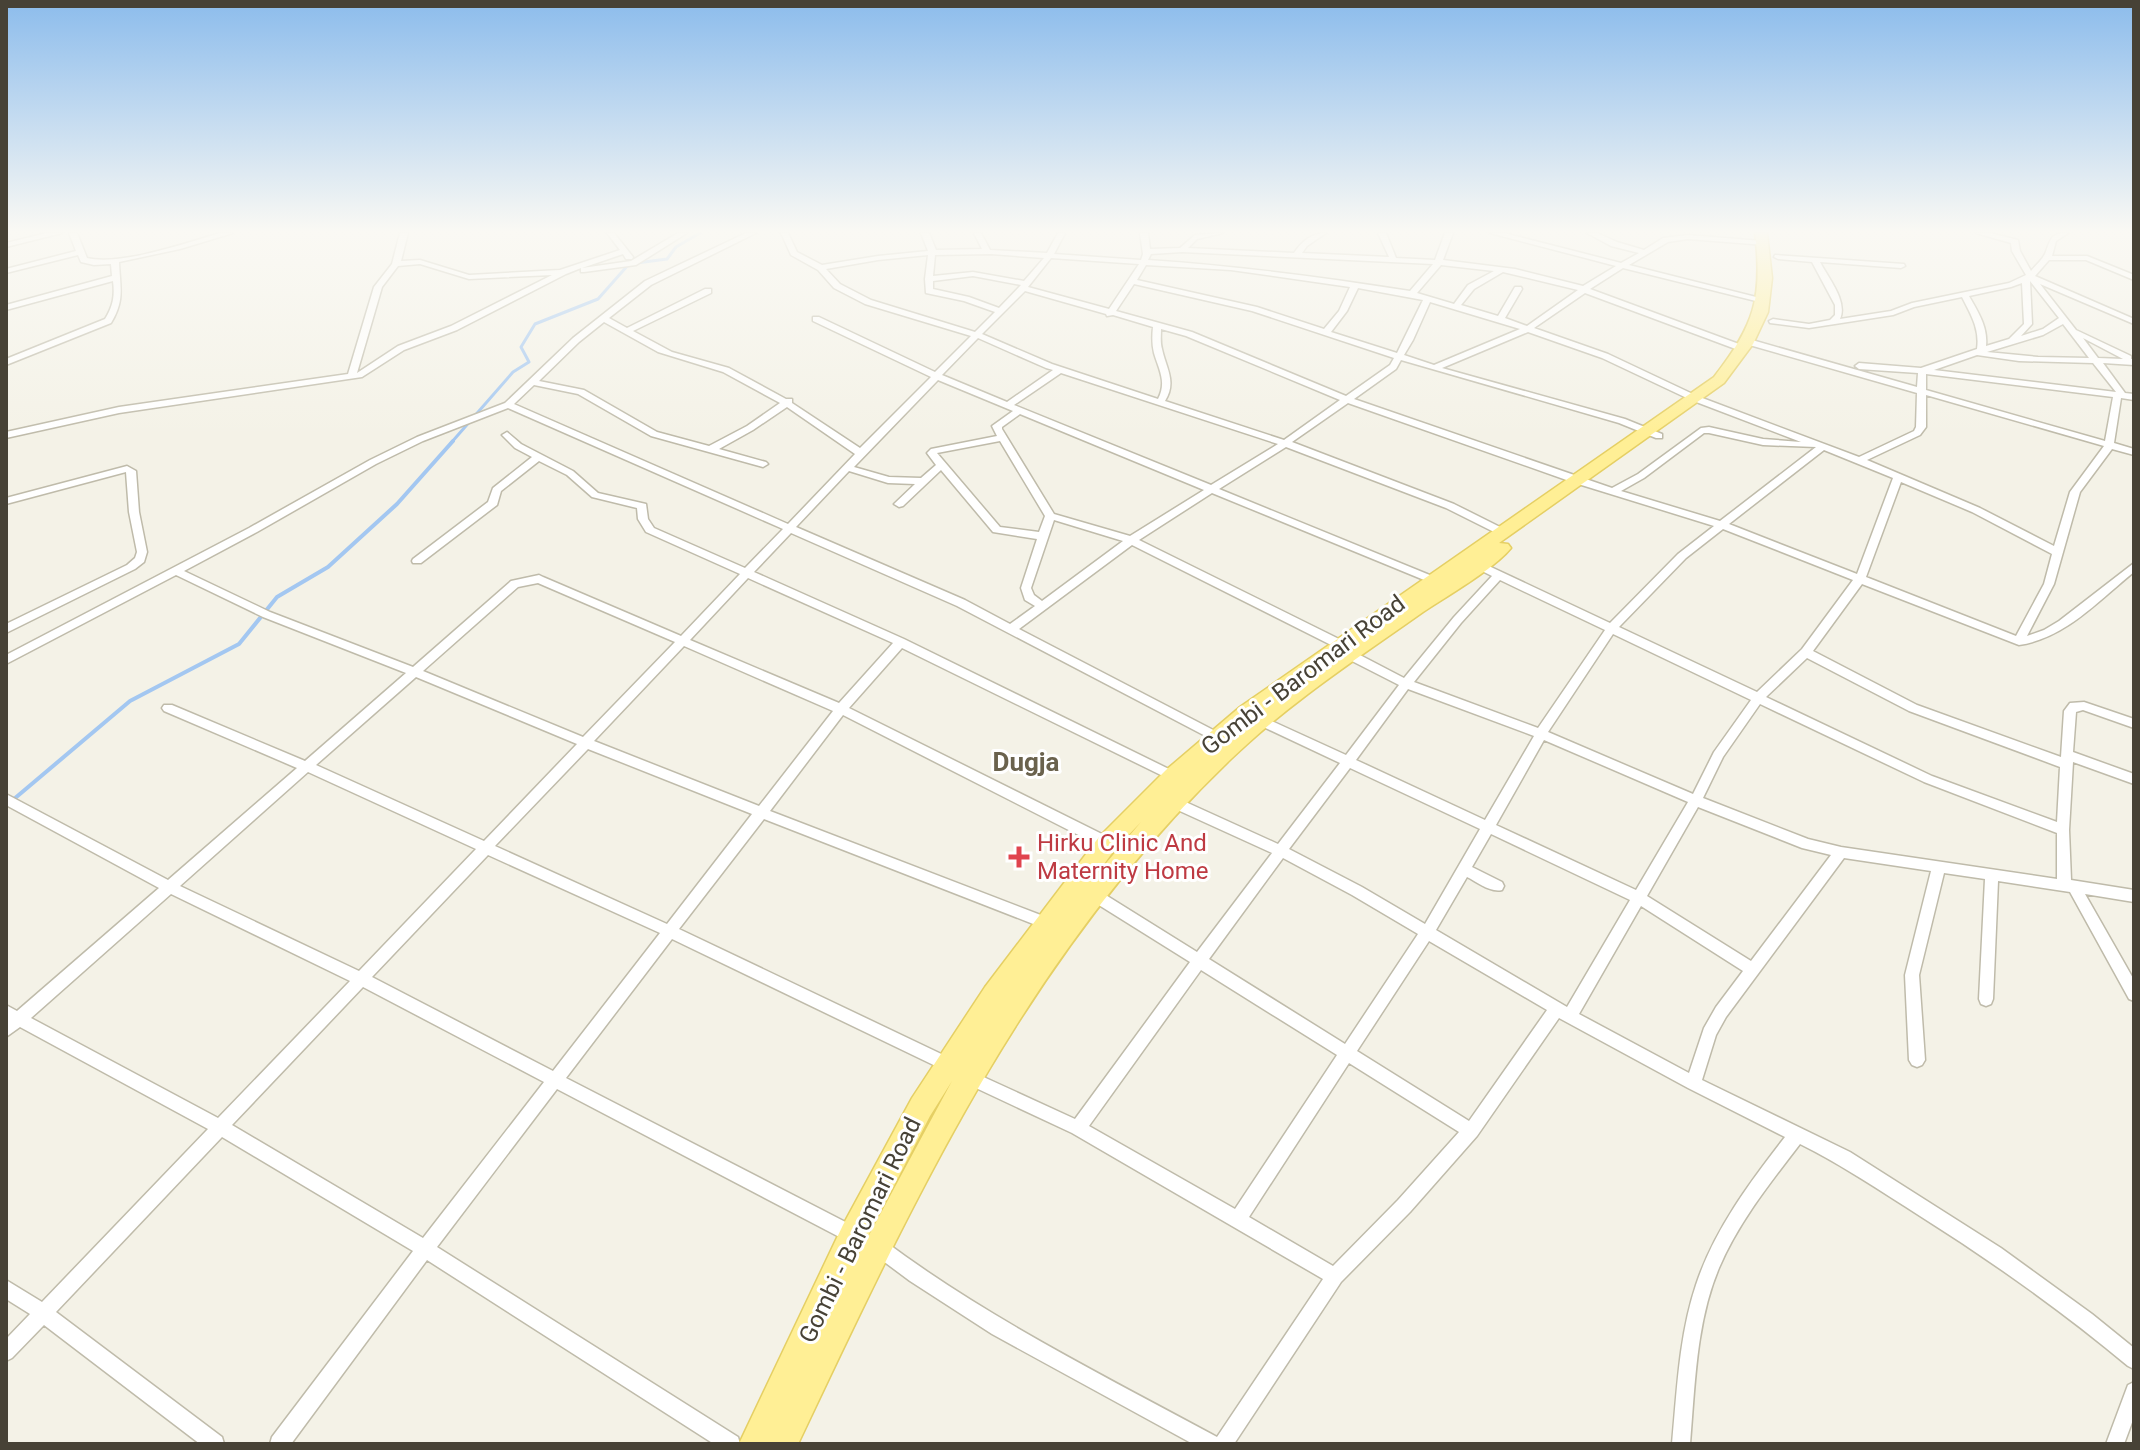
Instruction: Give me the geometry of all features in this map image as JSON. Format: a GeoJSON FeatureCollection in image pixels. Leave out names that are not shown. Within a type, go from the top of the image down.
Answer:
{"type":"FeatureCollection","features":[{"type":"Feature","properties":{"kind":"main road","name":"Gombi - Baromari Road"},"geometry":{"type":"LineString","coordinates":[[782,1444],[994,995],[1107,843],[1215,736],[1344,650],[1481,566],[1594,486],[1654,434],[1740,373],[1773,301]]}},
{"type":"Feature","properties":{"kind":"main road","name":"Gombi - Baromari Road"},"geometry":{"type":"LineString","coordinates":[[755,1444],[853,1235],[921,1107],[958,1071],[1091,893],[1175,803],[1261,721],[1344,650],[1433,580],[1481,566],[1502,532],[1594,486]]}},
{"type":"Feature","properties":{"kind":"street"},"geometry":{"type":"LineString","coordinates":[[6,308],[33,301]]}},
{"type":"Feature","properties":{"kind":"street"},"geometry":{"type":"LineString","coordinates":[[6,362],[108,321],[119,301]]}},
{"type":"Feature","properties":{"kind":"street"},"geometry":{"type":"LineString","coordinates":[[351,377],[374,301]]}},
{"type":"Feature","properties":{"kind":"street"},"geometry":{"type":"LineString","coordinates":[[6,435],[119,410],[351,377],[368,371],[401,348],[454,328],[507,301]]}},
{"type":"Feature","properties":{"kind":"street"},"geometry":{"type":"LineString","coordinates":[[6,660],[177,571],[408,444],[508,405],[602,318],[625,301]]}},
{"type":"Feature","properties":{"kind":"street"},"geometry":{"type":"LineString","coordinates":[[629,330],[688,301]]}},
{"type":"Feature","properties":{"kind":"street"},"geometry":{"type":"LineString","coordinates":[[865,301],[910,317],[977,335],[1060,369],[1285,443],[1450,506],[1502,532]]}},
{"type":"Feature","properties":{"kind":"street"},"geometry":{"type":"LineString","coordinates":[[971,301],[1001,311]]}},
{"type":"Feature","properties":{"kind":"street"},"geometry":{"type":"LineString","coordinates":[[6,1352],[684,639],[1011,301]]}},
{"type":"Feature","properties":{"kind":"street"},"geometry":{"type":"LineString","coordinates":[[1070,301],[1215,343],[1348,400],[1594,486],[1722,525],[2019,641],[2031,641],[2060,625],[2134,566]]}},
{"type":"Feature","properties":{"kind":"street"},"geometry":{"type":"LineString","coordinates":[[1110,314],[1119,301]]}},
{"type":"Feature","properties":{"kind":"street"},"geometry":{"type":"LineString","coordinates":[[1218,301],[1254,309],[1434,368],[1590,411],[1654,434]]}},
{"type":"Feature","properties":{"kind":"street"},"geometry":{"type":"LineString","coordinates":[[1325,333],[1334,326],[1349,301]]}},
{"type":"Feature","properties":{"kind":"street"},"geometry":{"type":"LineString","coordinates":[[1011,629],[1131,540],[1285,443],[1393,367],[1426,301]]}},
{"type":"Feature","properties":{"kind":"street"},"geometry":{"type":"LineString","coordinates":[[1433,301],[1529,328],[1605,356],[1700,400],[1859,460],[1976,510],[2059,553]]}},
{"type":"Feature","properties":{"kind":"street"},"geometry":{"type":"LineString","coordinates":[[1456,307],[1461,301]]}},
{"type":"Feature","properties":{"kind":"street"},"geometry":{"type":"LineString","coordinates":[[1500,319],[1511,301]]}},
{"type":"Feature","properties":{"kind":"street"},"geometry":{"type":"LineString","coordinates":[[1434,368],[1529,328],[1569,301]]}},
{"type":"Feature","properties":{"kind":"street"},"geometry":{"type":"LineString","coordinates":[[1617,301],[1751,345],[1829,363],[2134,452]]}},
{"type":"Feature","properties":{"kind":"street"},"geometry":{"type":"LineString","coordinates":[[1734,301],[1809,326],[1893,313],[1939,301]]}},
{"type":"Feature","properties":{"kind":"street"},"geometry":{"type":"LineString","coordinates":[[1834,321],[1839,315],[1837,301]]}},
{"type":"Feature","properties":{"kind":"street"},"geometry":{"type":"LineString","coordinates":[[1968,301],[1982,327],[1984,340],[1980,353]]}},
{"type":"Feature","properties":{"kind":"street"},"geometry":{"type":"LineString","coordinates":[[2013,340],[2028,324],[2028,301]]}},
{"type":"Feature","properties":{"kind":"street"},"geometry":{"type":"LineString","coordinates":[[2049,301],[2092,360],[2121,393]]}},
{"type":"Feature","properties":{"kind":"street"},"geometry":{"type":"LineString","coordinates":[[2084,301],[2134,322]]}},
{"type":"Feature","properties":{"kind":"street"},"geometry":{"type":"LineString","coordinates":[[602,318],[629,330],[662,351],[722,368],[789,401],[862,454]]}},
{"type":"Feature","properties":{"kind":"street"},"geometry":{"type":"LineString","coordinates":[[1922,371],[2013,340],[2036,336],[2064,318]]}},
{"type":"Feature","properties":{"kind":"street"},"geometry":{"type":"LineString","coordinates":[[816,319],[870,348],[1433,580]]}},
{"type":"Feature","properties":{"kind":"street"},"geometry":{"type":"LineString","coordinates":[[1157,325],[1157,347],[1165,362],[1167,388],[1166,396],[1160,402]]}},
{"type":"Feature","properties":{"kind":"street"},"geometry":{"type":"LineString","coordinates":[[2073,330],[2134,362]]}},
{"type":"Feature","properties":{"kind":"street"},"geometry":{"type":"LineString","coordinates":[[1980,353],[2044,362],[2134,362]]}},
{"type":"Feature","properties":{"kind":"street"},"geometry":{"type":"LineString","coordinates":[[1829,363],[2121,393],[2134,397]]}},
{"type":"Feature","properties":{"kind":"street"},"geometry":{"type":"LineString","coordinates":[[1008,405],[1060,369]]}},
{"type":"Feature","properties":{"kind":"street"},"geometry":{"type":"LineString","coordinates":[[1859,460],[1917,433],[1921,427],[1922,371]]}},
{"type":"Feature","properties":{"kind":"street"},"geometry":{"type":"LineString","coordinates":[[532,382],[581,392],[654,434],[763,464]]}},
{"type":"Feature","properties":{"kind":"street"},"geometry":{"type":"LineString","coordinates":[[2019,641],[2049,584],[2075,492],[2109,446],[2117,398],[2121,393]]}},
{"type":"Feature","properties":{"kind":"street"},"geometry":{"type":"LineString","coordinates":[[713,448],[750,428],[789,401]]}},
{"type":"Feature","properties":{"kind":"street"},"geometry":{"type":"LineString","coordinates":[[508,405],[791,528],[1011,629],[1215,736]]}},
{"type":"Feature","properties":{"kind":"street"},"geometry":{"type":"LineString","coordinates":[[1020,410],[997,426],[1050,516],[1131,540],[1405,683],[1541,734],[1773,832],[1841,852],[2134,896]]}},
{"type":"Feature","properties":{"kind":"street"},"geometry":{"type":"LineString","coordinates":[[1594,486],[1641,476],[1701,431],[1763,442],[1823,446]]}},
{"type":"Feature","properties":{"kind":"street"},"geometry":{"type":"LineString","coordinates":[[507,435],[518,446],[570,473],[595,495],[642,506],[643,519],[650,530],[900,642],[1173,776]]}},
{"type":"Feature","properties":{"kind":"street"},"geometry":{"type":"LineString","coordinates":[[1003,438],[932,453],[997,530],[1043,536]]}},
{"type":"Feature","properties":{"kind":"street"},"geometry":{"type":"LineString","coordinates":[[1239,1218],[1427,932],[1541,734],[1610,630],[1673,564],[1742,506],[1823,446]]}},
{"type":"Feature","properties":{"kind":"street"},"geometry":{"type":"LineString","coordinates":[[417,561],[493,503],[496,490],[539,456]]}},
{"type":"Feature","properties":{"kind":"street"},"geometry":{"type":"LineString","coordinates":[[899,504],[941,465]]}},
{"type":"Feature","properties":{"kind":"street"},"geometry":{"type":"LineString","coordinates":[[848,468],[888,480],[923,481]]}},
{"type":"Feature","properties":{"kind":"street"},"geometry":{"type":"LineString","coordinates":[[6,501],[127,469],[131,471],[134,512],[142,552],[140,560],[131,567],[6,629]]}},
{"type":"Feature","properties":{"kind":"street"},"geometry":{"type":"LineString","coordinates":[[1223,1444],[1335,1276],[1404,1206],[1471,1131],[1563,1012],[1638,897],[1697,798],[1718,755],[1758,698],[1806,652],[1860,579],[1898,477]]}},
{"type":"Feature","properties":{"kind":"street"},"geometry":{"type":"LineString","coordinates":[[1042,606],[1026,593],[1050,516]]}},
{"type":"Feature","properties":{"kind":"street"},"geometry":{"type":"LineString","coordinates":[[1078,1128],[1279,850],[1462,612],[1481,566],[1928,779],[2063,830]]}},
{"type":"Feature","properties":{"kind":"street"},"geometry":{"type":"LineString","coordinates":[[177,571],[267,616],[416,673],[584,744],[1046,923]]}},
{"type":"Feature","properties":{"kind":"street"},"geometry":{"type":"LineString","coordinates":[[6,1030],[13,1016],[170,887],[515,584],[525,580],[539,579],[841,709],[1107,843]]}},
{"type":"Feature","properties":{"kind":"street"},"geometry":{"type":"LineString","coordinates":[[279,1444],[425,1249],[841,709],[900,642]]}},
{"type":"Feature","properties":{"kind":"street"},"geometry":{"type":"LineString","coordinates":[[1806,652],[1913,708],[2134,779]]}},
{"type":"Feature","properties":{"kind":"street"},"geometry":{"type":"LineString","coordinates":[[2134,724],[2084,706],[2074,706],[2070,711],[2063,830],[2068,884],[2134,994]]}},
{"type":"Feature","properties":{"kind":"street"},"geometry":{"type":"LineString","coordinates":[[168,708],[308,767],[671,932],[1078,1128],[1335,1276]]}},
{"type":"Feature","properties":{"kind":"street"},"geometry":{"type":"LineString","coordinates":[[1261,721],[1638,897],[1754,970]]}},
{"type":"Feature","properties":{"kind":"street"},"geometry":{"type":"LineString","coordinates":[[7,800],[170,887],[363,980],[877,1246],[918,1279],[977,1317],[1212,1444]]}},
{"type":"Feature","properties":{"kind":"street"},"geometry":{"type":"LineString","coordinates":[[1175,803],[1279,850],[1693,1083],[1844,1158],[1995,1254],[2086,1320],[2134,1360]]}},
{"type":"Feature","properties":{"kind":"street"},"geometry":{"type":"LineString","coordinates":[[1693,1083],[1709,1033],[1841,852]]}},
{"type":"Feature","properties":{"kind":"street"},"geometry":{"type":"LineString","coordinates":[[1917,1060],[1912,975],[1939,867]]}},
{"type":"Feature","properties":{"kind":"street"},"geometry":{"type":"LineString","coordinates":[[1464,869],[1497,886]]}},
{"type":"Feature","properties":{"kind":"street"},"geometry":{"type":"LineString","coordinates":[[1986,999],[1992,874]]}},
{"type":"Feature","properties":{"kind":"street"},"geometry":{"type":"LineString","coordinates":[[1091,893],[1471,1131]]}},
{"type":"Feature","properties":{"kind":"street"},"geometry":{"type":"LineString","coordinates":[[13,1016],[222,1128],[425,1249],[731,1444]]}},
{"type":"Feature","properties":{"kind":"street"},"geometry":{"type":"LineString","coordinates":[[1681,1444],[1689,1357],[1705,1283],[1723,1243],[1797,1135]]}},
{"type":"Feature","properties":{"kind":"street"},"geometry":{"type":"LineString","coordinates":[[6,1289],[43,1313],[215,1444]]}},
{"type":"Feature","properties":{"kind":"street"},"geometry":{"type":"LineString","coordinates":[[2115,1444],[2134,1391]]}},
{"type":"Feature","properties":{"kind":"waterway"},"geometry":{"type":"LineString","coordinates":[[451,443],[513,372],[529,362],[521,347],[535,324],[594,301]]}},
{"type":"Feature","properties":{"kind":"waterway"},"geometry":{"type":"LineString","coordinates":[[14,799],[130,701],[239,644],[277,597],[328,567],[397,504],[453,441]]}},
{"type":"Feature","properties":{"kind":"place","name":"Hirku Clinic And Maternity Home"},"geometry":{"type":"Point","coordinates":[1019,857]}},
{"type":"Feature","properties":{"kind":"district","name":"Dugja"},"geometry":{"type":"Point","coordinates":[1026,762]}}]}
